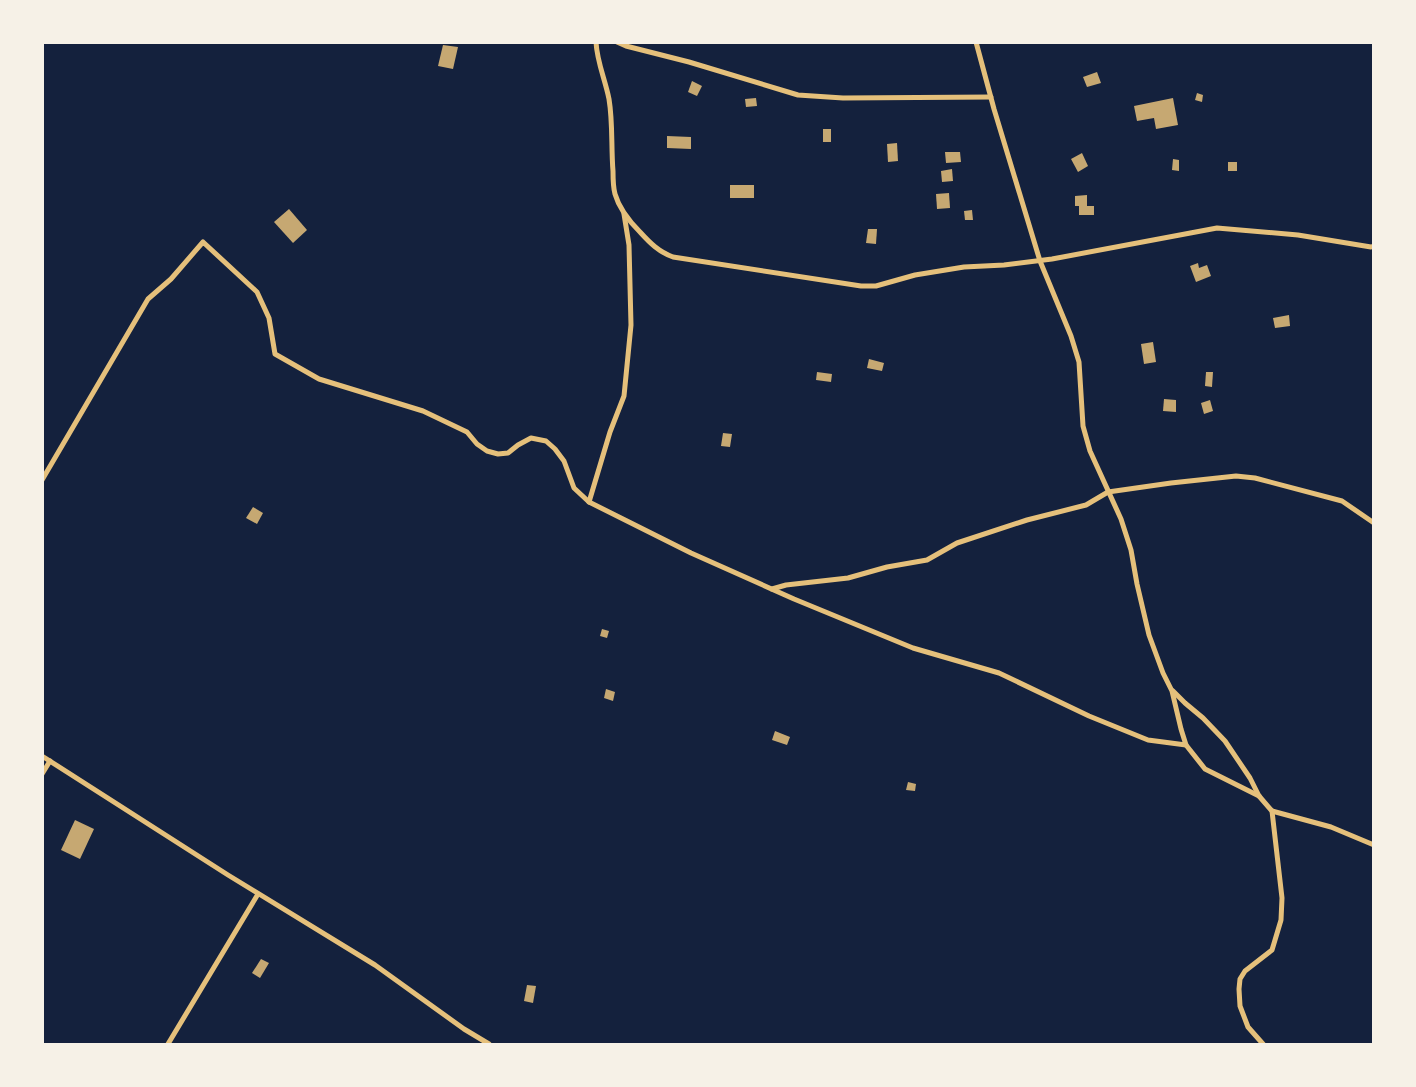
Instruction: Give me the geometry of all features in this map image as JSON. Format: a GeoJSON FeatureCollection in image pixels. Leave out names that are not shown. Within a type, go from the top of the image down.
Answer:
{"type":"FeatureCollection","features":[{"type":"Feature","properties":{"kind":"street"},"geometry":{"type":"LineString","coordinates":[[589,502],[610,432],[624,396],[631,325],[629,245],[624,214],[615,195],[609,97],[596,42]]}},
{"type":"Feature","properties":{"kind":"street"},"geometry":{"type":"LineString","coordinates":[[617,42],[626,46],[699,64],[798,95],[852,98],[991,97]]}},
{"type":"Feature","properties":{"kind":"street"},"geometry":{"type":"LineString","coordinates":[[976,42],[1040,261],[1071,336],[1079,362],[1083,426],[1090,451],[1121,519],[1131,550],[1149,635],[1172,691],[1186,745],[1205,769],[1259,796]]}},
{"type":"Feature","properties":{"kind":"street"},"geometry":{"type":"LineString","coordinates":[[624,214],[653,246],[663,254],[861,286],[876,286],[915,275],[964,267],[1040,261],[1217,228],[1298,235],[1373,247]]}},
{"type":"Feature","properties":{"kind":"street"},"geometry":{"type":"LineString","coordinates":[[42,480],[148,299],[171,279],[203,242],[257,292],[269,318],[275,354],[319,379],[423,411],[468,432],[477,444],[487,451],[498,454],[508,453],[531,438],[546,441],[564,461],[574,488],[589,502],[692,553],[771,589],[913,648],[999,673],[1089,716],[1148,740],[1186,745]]}},
{"type":"Feature","properties":{"kind":"street"},"geometry":{"type":"LineString","coordinates":[[771,589],[786,585],[848,578],[887,567],[927,560],[958,544],[1027,520],[1086,504],[1108,492],[1146,485],[1236,476],[1255,478],[1342,501],[1374,523]]}},
{"type":"Feature","properties":{"kind":"street"},"geometry":{"type":"LineString","coordinates":[[1172,691],[1204,718],[1225,741],[1250,778],[1259,796],[1272,811],[1331,827],[1374,845]]}},
{"type":"Feature","properties":{"kind":"street"},"geometry":{"type":"LineString","coordinates":[[42,756],[258,894],[375,965],[464,1029],[489,1044]]}},
{"type":"Feature","properties":{"kind":"street"},"geometry":{"type":"LineString","coordinates":[[42,774],[50,761]]}},
{"type":"Feature","properties":{"kind":"street"},"geometry":{"type":"LineString","coordinates":[[1262,1044],[1248,1026],[1240,1006],[1238,989],[1240,979],[1246,971],[1272,950],[1280,920],[1282,898],[1272,811]]}},
{"type":"Feature","properties":{"kind":"street"},"geometry":{"type":"LineString","coordinates":[[168,1044],[258,894]]}},
{"type":"Feature","properties":{"kind":"building"},"geometry":{"type":"Polygon","coordinates":[[[443,45],[458,47],[453,69],[438,66],[443,45]]]}},
{"type":"Feature","properties":{"kind":"building"},"geometry":{"type":"Polygon","coordinates":[[[1097,72],[1101,83],[1087,87],[1083,77],[1097,72]]]}},
{"type":"Feature","properties":{"kind":"building"},"geometry":{"type":"Polygon","coordinates":[[[692,81],[702,86],[697,96],[688,92],[692,81]]]}},
{"type":"Feature","properties":{"kind":"building"},"geometry":{"type":"Polygon","coordinates":[[[1197,93],[1203,95],[1202,102],[1195,100],[1197,93]]]}},
{"type":"Feature","properties":{"kind":"building"},"geometry":{"type":"Polygon","coordinates":[[[756,98],[757,106],[746,107],[745,99],[756,98]]]}},
{"type":"Feature","properties":{"kind":"building"},"geometry":{"type":"Polygon","coordinates":[[[1173,98],[1178,125],[1156,129],[1154,118],[1137,121],[1134,106],[1173,98]]]}},
{"type":"Feature","properties":{"kind":"building"},"geometry":{"type":"Polygon","coordinates":[[[823,129],[831,129],[831,142],[823,142],[823,129]]]}},
{"type":"Feature","properties":{"kind":"building"},"geometry":{"type":"Polygon","coordinates":[[[667,136],[691,137],[691,149],[667,148],[667,136]]]}},
{"type":"Feature","properties":{"kind":"building"},"geometry":{"type":"Polygon","coordinates":[[[897,143],[898,161],[888,162],[887,144],[897,143]]]}},
{"type":"Feature","properties":{"kind":"building"},"geometry":{"type":"Polygon","coordinates":[[[945,152],[960,152],[961,162],[946,163],[945,152]]]}},
{"type":"Feature","properties":{"kind":"building"},"geometry":{"type":"Polygon","coordinates":[[[1082,153],[1088,166],[1078,172],[1071,159],[1082,153]]]}},
{"type":"Feature","properties":{"kind":"building"},"geometry":{"type":"Polygon","coordinates":[[[1173,159],[1179,160],[1179,171],[1172,170],[1173,159]]]}},
{"type":"Feature","properties":{"kind":"building"},"geometry":{"type":"Polygon","coordinates":[[[1228,162],[1237,162],[1237,171],[1228,171],[1228,162]]]}},
{"type":"Feature","properties":{"kind":"building"},"geometry":{"type":"Polygon","coordinates":[[[952,169],[953,181],[942,182],[941,171],[952,169]]]}},
{"type":"Feature","properties":{"kind":"building"},"geometry":{"type":"Polygon","coordinates":[[[730,185],[754,185],[754,198],[730,198],[730,185]]]}},
{"type":"Feature","properties":{"kind":"building"},"geometry":{"type":"Polygon","coordinates":[[[949,193],[950,208],[937,209],[936,194],[949,193]]]}},
{"type":"Feature","properties":{"kind":"building"},"geometry":{"type":"Polygon","coordinates":[[[1087,195],[1087,206],[1094,206],[1094,215],[1079,215],[1079,206],[1075,206],[1075,196],[1087,195]]]}},
{"type":"Feature","properties":{"kind":"building"},"geometry":{"type":"Polygon","coordinates":[[[289,209],[307,230],[293,243],[274,222],[289,209]]]}},
{"type":"Feature","properties":{"kind":"building"},"geometry":{"type":"Polygon","coordinates":[[[972,210],[973,220],[965,220],[964,211],[972,210]]]}},
{"type":"Feature","properties":{"kind":"building"},"geometry":{"type":"Polygon","coordinates":[[[868,229],[877,229],[876,244],[866,243],[868,229]]]}},
{"type":"Feature","properties":{"kind":"building"},"geometry":{"type":"Polygon","coordinates":[[[1198,263],[1199,268],[1207,265],[1211,276],[1196,282],[1190,266],[1198,263]]]}},
{"type":"Feature","properties":{"kind":"building"},"geometry":{"type":"Polygon","coordinates":[[[1289,315],[1290,326],[1275,328],[1273,318],[1289,315]]]}},
{"type":"Feature","properties":{"kind":"building"},"geometry":{"type":"Polygon","coordinates":[[[1153,342],[1156,362],[1144,364],[1141,344],[1153,342]]]}},
{"type":"Feature","properties":{"kind":"building"},"geometry":{"type":"Polygon","coordinates":[[[869,359],[884,363],[882,371],[867,368],[869,359]]]}},
{"type":"Feature","properties":{"kind":"building"},"geometry":{"type":"Polygon","coordinates":[[[817,372],[832,374],[831,382],[816,380],[817,372]]]}},
{"type":"Feature","properties":{"kind":"building"},"geometry":{"type":"Polygon","coordinates":[[[1206,372],[1213,372],[1212,387],[1205,386],[1206,372]]]}},
{"type":"Feature","properties":{"kind":"building"},"geometry":{"type":"Polygon","coordinates":[[[1164,399],[1176,400],[1176,412],[1163,411],[1164,399]]]}},
{"type":"Feature","properties":{"kind":"building"},"geometry":{"type":"Polygon","coordinates":[[[1210,400],[1213,411],[1204,414],[1201,403],[1210,400]]]}},
{"type":"Feature","properties":{"kind":"building"},"geometry":{"type":"Polygon","coordinates":[[[723,433],[732,434],[730,447],[721,446],[723,433]]]}},
{"type":"Feature","properties":{"kind":"building"},"geometry":{"type":"Polygon","coordinates":[[[253,507],[263,513],[257,524],[246,518],[253,507]]]}},
{"type":"Feature","properties":{"kind":"building"},"geometry":{"type":"Polygon","coordinates":[[[602,629],[609,631],[607,638],[600,636],[602,629]]]}},
{"type":"Feature","properties":{"kind":"building"},"geometry":{"type":"Polygon","coordinates":[[[606,689],[615,692],[613,701],[604,698],[606,689]]]}},
{"type":"Feature","properties":{"kind":"building"},"geometry":{"type":"Polygon","coordinates":[[[775,731],[790,737],[787,745],[772,740],[775,731]]]}},
{"type":"Feature","properties":{"kind":"building"},"geometry":{"type":"Polygon","coordinates":[[[908,782],[916,784],[915,791],[906,790],[908,782]]]}},
{"type":"Feature","properties":{"kind":"building"},"geometry":{"type":"Polygon","coordinates":[[[75,820],[94,829],[80,859],[61,850],[75,820]]]}},
{"type":"Feature","properties":{"kind":"building"},"geometry":{"type":"Polygon","coordinates":[[[261,959],[269,963],[260,978],[252,973],[261,959]]]}},
{"type":"Feature","properties":{"kind":"building"},"geometry":{"type":"Polygon","coordinates":[[[527,985],[536,986],[533,1003],[524,1001],[527,985]]]}}]}
